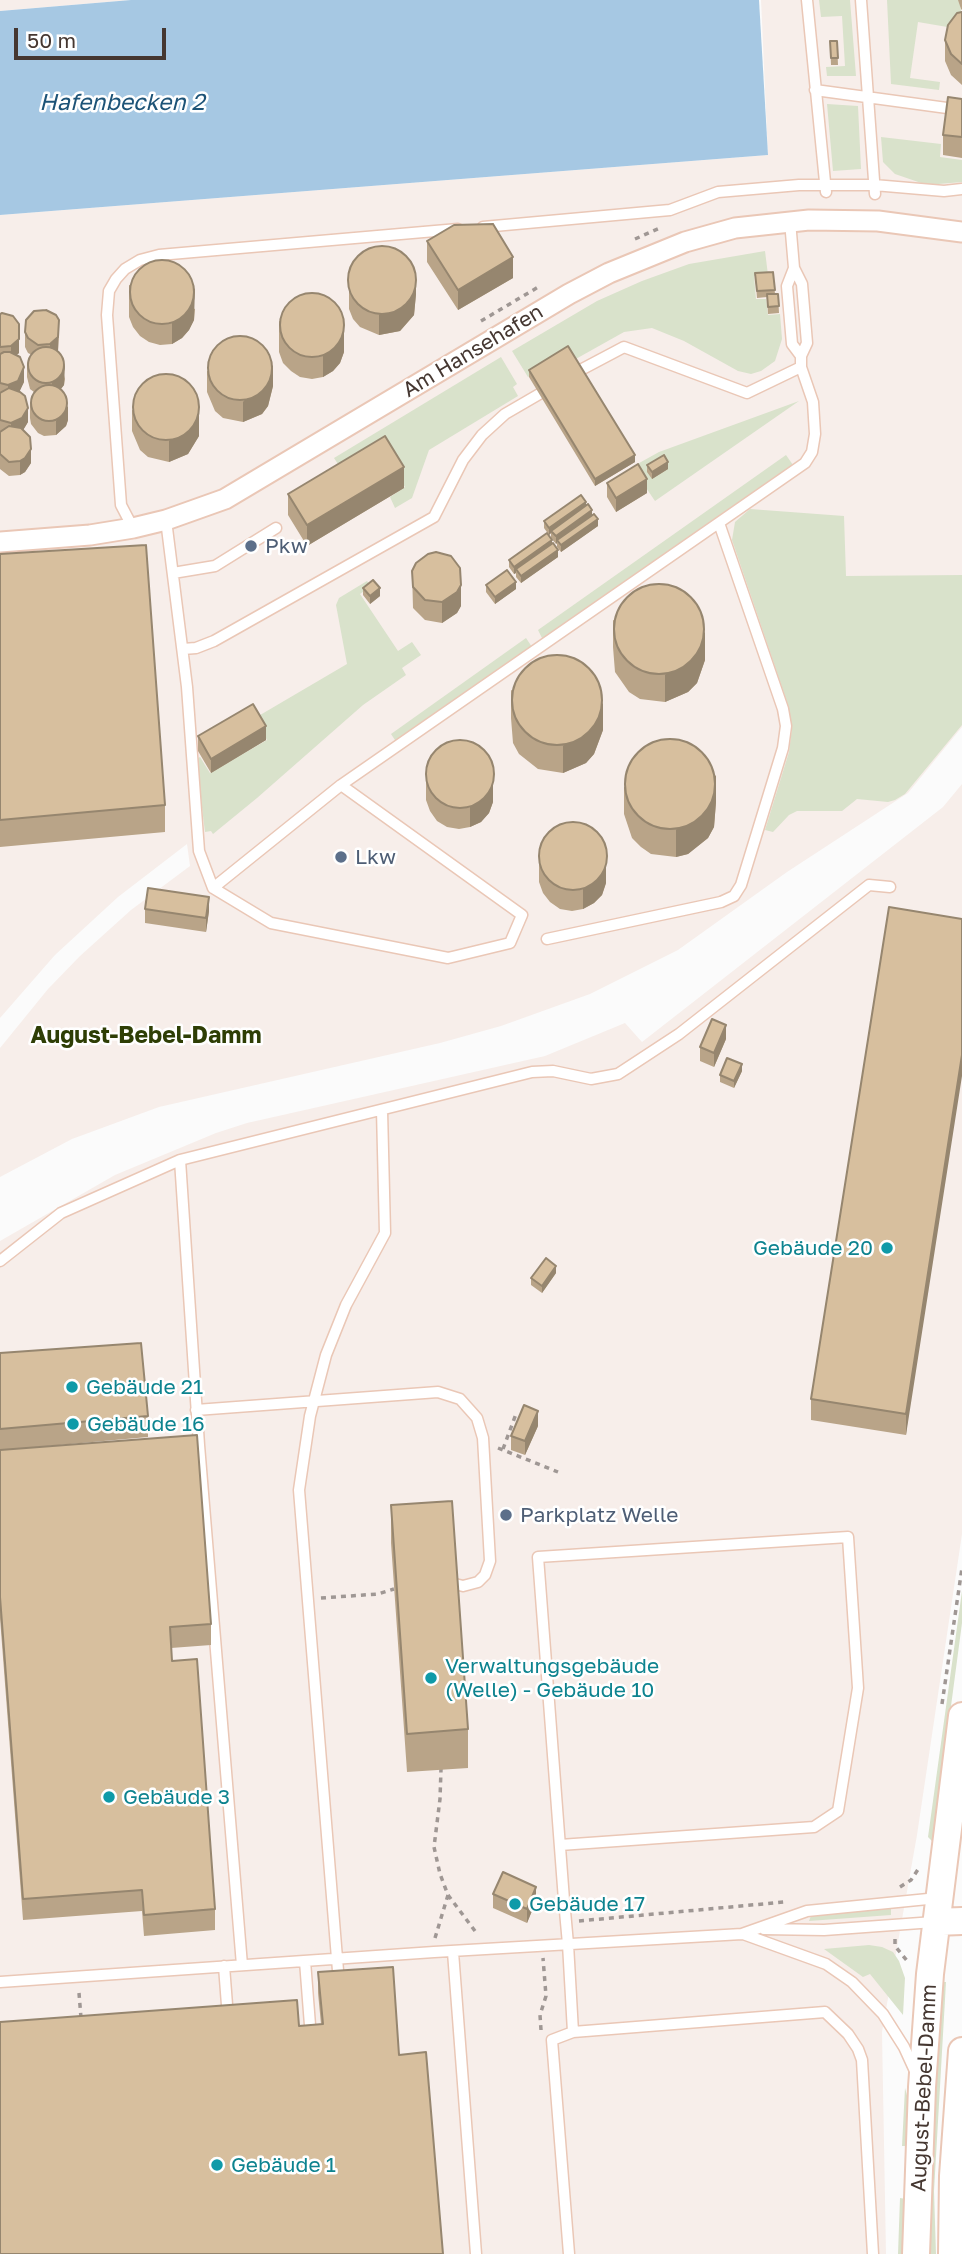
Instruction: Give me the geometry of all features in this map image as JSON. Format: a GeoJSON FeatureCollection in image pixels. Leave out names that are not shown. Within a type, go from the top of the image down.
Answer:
{"type":"FeatureCollection","features":[{"type":"Feature","properties":{"kind":"main road","name":"August-Bebel-Damm"},"geometry":{"type":"LineString","coordinates":[[916,2254],[922,2087],[950,1910],[962,1716]]}},
{"type":"Feature","properties":{"kind":"main road","name":"August-Bebel-Damm"},"geometry":{"type":"LineString","coordinates":[[952,2254],[953,2176],[962,2051]]}},
{"type":"Feature","properties":{"kind":"street","name":"Am Hansehafen"},"geometry":{"type":"LineString","coordinates":[[0,542],[90,535],[133,528],[206,507],[244,490],[530,317],[609,273],[718,232],[790,221],[853,220],[962,232]]}},
{"type":"Feature","properties":{"kind":"lane"},"geometry":{"type":"LineString","coordinates":[[807,0],[826,189]]}},
{"type":"Feature","properties":{"kind":"lane"},"geometry":{"type":"LineString","coordinates":[[861,0],[875,190]]}},
{"type":"Feature","properties":{"kind":"lane"},"geometry":{"type":"LineString","coordinates":[[815,90],[962,110]]}},
{"type":"Feature","properties":{"kind":"lane"},"geometry":{"type":"LineString","coordinates":[[477,227],[670,210],[718,192],[799,185],[826,189],[962,189]]}},
{"type":"Feature","properties":{"kind":"lane"},"geometry":{"type":"LineString","coordinates":[[213,888],[341,785],[795,472],[812,453],[815,434],[813,402],[801,367],[801,356],[807,343],[802,284],[794,268],[790,221]]}},
{"type":"Feature","properties":{"kind":"lane"},"geometry":{"type":"LineString","coordinates":[[133,528],[121,505],[107,315],[110,291],[125,270],[139,260],[159,256],[463,228]]}},
{"type":"Feature","properties":{"kind":"lane"},"geometry":{"type":"LineString","coordinates":[[794,268],[787,286],[792,344],[801,356]]}},
{"type":"Feature","properties":{"kind":"lane"},"geometry":{"type":"LineString","coordinates":[[569,377],[624,347],[747,394],[801,367]]}},
{"type":"Feature","properties":{"kind":"lane"},"geometry":{"type":"LineString","coordinates":[[183,649],[214,641],[434,517],[463,460],[482,435],[505,414],[557,384]]}},
{"type":"Feature","properties":{"kind":"lane"},"geometry":{"type":"LineString","coordinates":[[166,520],[183,649],[199,850],[213,888],[271,923],[448,958],[510,943],[522,915],[341,785]]}},
{"type":"Feature","properties":{"kind":"lane"},"geometry":{"type":"LineString","coordinates":[[547,939],[721,902],[734,896],[744,877],[783,748],[786,720],[719,523]]}},
{"type":"Feature","properties":{"kind":"lane"},"geometry":{"type":"LineString","coordinates":[[173,573],[215,566],[276,528]]}},
{"type":"Feature","properties":{"kind":"lane"},"geometry":{"type":"LineString","coordinates":[[0,1261],[61,1213],[180,1160],[536,1071],[552,1071],[596,1079],[618,1074],[679,1034],[869,885],[890,887]]}},
{"type":"Feature","properties":{"kind":"lane"},"geometry":{"type":"LineString","coordinates":[[340,1992],[299,1490],[305,1443],[326,1355],[346,1305],[384,1233],[382,1110]]}},
{"type":"Feature","properties":{"kind":"lane"},"geometry":{"type":"LineString","coordinates":[[180,1160],[199,1445],[242,1965]]}},
{"type":"Feature","properties":{"kind":"lane"},"geometry":{"type":"LineString","coordinates":[[197,1410],[438,1392],[460,1399],[475,1415],[480,1427],[484,1449],[491,1561],[485,1575],[478,1582],[463,1586],[455,1584]]}},
{"type":"Feature","properties":{"kind":"lane"},"geometry":{"type":"LineString","coordinates":[[186,1446],[199,1445]]}},
{"type":"Feature","properties":{"kind":"lane"},"geometry":{"type":"LineString","coordinates":[[560,1845],[814,1827],[838,1811],[858,1688],[848,1538],[538,1557],[573,2032]]}},
{"type":"Feature","properties":{"kind":"lane"},"geometry":{"type":"LineString","coordinates":[[757,1929],[824,1930],[950,1910]]}},
{"type":"Feature","properties":{"kind":"lane"},"geometry":{"type":"LineString","coordinates":[[0,1982],[337,1959],[374,1962],[434,1952],[742,1934],[807,1911],[950,1910]]}},
{"type":"Feature","properties":{"kind":"lane"},"geometry":{"type":"LineString","coordinates":[[742,1934],[826,1964],[860,1989],[894,2031],[922,2087]]}},
{"type":"Feature","properties":{"kind":"lane"},"geometry":{"type":"LineString","coordinates":[[453,1952],[476,2254]]}},
{"type":"Feature","properties":{"kind":"lane"},"geometry":{"type":"LineString","coordinates":[[305,1961],[311,2046]]}},
{"type":"Feature","properties":{"kind":"lane"},"geometry":{"type":"LineString","coordinates":[[224,1966],[229,2026]]}},
{"type":"Feature","properties":{"kind":"lane"},"geometry":{"type":"LineString","coordinates":[[569,2254],[552,2040],[573,2032],[825,2012],[848,2034],[862,2060],[873,2254]]}},
{"type":"Feature","properties":{"kind":"path"},"geometry":{"type":"LineString","coordinates":[[503,1449],[516,1414]]}},
{"type":"Feature","properties":{"kind":"path"},"geometry":{"type":"LineString","coordinates":[[484,1449],[503,1449],[558,1472]]}},
{"type":"Feature","properties":{"kind":"path"},"geometry":{"type":"LineString","coordinates":[[308,1599],[378,1594],[394,1589]]}},
{"type":"Feature","properties":{"kind":"path"},"geometry":{"type":"LineString","coordinates":[[441,1769],[435,1847],[440,1874],[448,1895],[489,1949]]}},
{"type":"Feature","properties":{"kind":"path"},"geometry":{"type":"LineString","coordinates":[[891,1890],[900,1886]]}},
{"type":"Feature","properties":{"kind":"path"},"geometry":{"type":"LineString","coordinates":[[434,1952],[435,1935],[448,1895]]}},
{"type":"Feature","properties":{"kind":"path"},"geometry":{"type":"LineString","coordinates":[[566,1923],[786,1902]]}},
{"type":"Feature","properties":{"kind":"path"},"geometry":{"type":"LineString","coordinates":[[79,1993],[81,2026]]}},
{"type":"Feature","properties":{"kind":"shaded area"},"geometry":{"type":"Polygon","coordinates":[[[0,0],[131,0],[0,11],[0,0]]]}},
{"type":"Feature","properties":{"kind":"shaded area"},"geometry":{"type":"Polygon","coordinates":[[[761,0],[962,0],[962,727],[908,793],[787,872],[678,950],[590,994],[501,1026],[440,1043],[159,1107],[72,1139],[0,1177],[0,1048],[48,989],[80,956],[131,910],[190,866],[187,844],[118,897],[55,955],[0,1018],[0,215],[768,155],[761,0]]]}},
{"type":"Feature","properties":{"kind":"shaded area"},"geometry":{"type":"Polygon","coordinates":[[[962,784],[962,1534],[917,1835],[882,2032],[886,2254],[0,2254],[0,1241],[115,1175],[247,1123],[545,1056],[625,1023],[642,1042],[943,807],[962,784]]]}},
{"type":"Feature","properties":{"kind":"green space"},"geometry":{"type":"Polygon","coordinates":[[[819,0],[850,0],[856,76],[827,76],[826,67],[845,66],[842,16],[821,17],[819,0]]]}},
{"type":"Feature","properties":{"kind":"green space"},"geometry":{"type":"Polygon","coordinates":[[[887,0],[959,0],[962,16],[959,29],[918,22],[910,78],[940,82],[939,90],[891,84],[887,0]]]}},
{"type":"Feature","properties":{"kind":"green space"},"geometry":{"type":"Polygon","coordinates":[[[827,104],[858,106],[861,169],[833,171],[827,104]]]}},
{"type":"Feature","properties":{"kind":"green space"},"geometry":{"type":"Polygon","coordinates":[[[881,137],[941,144],[940,157],[962,160],[962,182],[927,185],[895,174],[883,162],[881,137]]]}},
{"type":"Feature","properties":{"kind":"green space"},"geometry":{"type":"Polygon","coordinates":[[[765,251],[768,275],[754,276],[756,299],[766,299],[768,315],[780,314],[782,339],[775,361],[761,371],[751,374],[738,371],[684,341],[652,328],[624,332],[574,360],[568,352],[528,377],[512,351],[597,301],[642,281],[689,264],[765,251]]]}},
{"type":"Feature","properties":{"kind":"green space"},"geometry":{"type":"Polygon","coordinates":[[[501,357],[517,384],[513,387],[518,396],[429,450],[412,498],[395,508],[390,497],[405,487],[384,453],[346,476],[334,458],[501,357]]]}},
{"type":"Feature","properties":{"kind":"green space"},"geometry":{"type":"Polygon","coordinates":[[[799,401],[655,501],[632,467],[659,452],[799,401]]]}},
{"type":"Feature","properties":{"kind":"green space"},"geometry":{"type":"Polygon","coordinates":[[[786,455],[793,465],[543,640],[538,630],[786,455]]]}},
{"type":"Feature","properties":{"kind":"green space"},"geometry":{"type":"Polygon","coordinates":[[[750,509],[844,516],[846,576],[962,575],[962,725],[905,794],[895,800],[888,802],[857,799],[842,811],[797,811],[789,815],[773,832],[765,830],[789,752],[792,728],[787,702],[732,540],[735,522],[750,509]]]}},
{"type":"Feature","properties":{"kind":"green space"},"geometry":{"type":"Polygon","coordinates":[[[367,581],[371,586],[360,594],[398,651],[412,642],[421,655],[402,668],[406,675],[363,705],[257,798],[213,834],[211,831],[205,832],[196,759],[200,757],[210,773],[267,740],[255,718],[347,664],[336,605],[339,598],[367,581]]]}},
{"type":"Feature","properties":{"kind":"green space"},"geometry":{"type":"Polygon","coordinates":[[[526,638],[532,647],[397,743],[391,734],[526,638]]]}},
{"type":"Feature","properties":{"kind":"green space"},"geometry":{"type":"Polygon","coordinates":[[[962,1591],[962,1623],[933,1842],[928,1837],[962,1591]]]}},
{"type":"Feature","properties":{"kind":"green space"},"geometry":{"type":"Polygon","coordinates":[[[891,1908],[891,1915],[809,1921],[811,1916],[891,1908]]]}},
{"type":"Feature","properties":{"kind":"green space"},"geometry":{"type":"Polygon","coordinates":[[[869,1945],[893,1952],[899,1961],[905,1978],[903,2015],[870,1974],[863,1977],[824,1949],[869,1945]]]}},
{"type":"Feature","properties":{"kind":"green space"},"geometry":{"type":"Polygon","coordinates":[[[941,1982],[946,1982],[934,2191],[936,2254],[927,2254],[941,1982]]]}},
{"type":"Feature","properties":{"kind":"green space"},"geometry":{"type":"Polygon","coordinates":[[[905,2088],[909,2103],[908,2146],[902,2146],[905,2088]]]}},
{"type":"Feature","properties":{"kind":"green space"},"geometry":{"type":"Polygon","coordinates":[[[900,2198],[906,2199],[904,2254],[898,2254],[900,2198]]]}},
{"type":"Feature","properties":{"kind":"water","name":"Hafenbecken 2"},"geometry":{"type":"Polygon","coordinates":[[[131,0],[759,0],[768,155],[0,215],[0,11],[131,0]]]}},
{"type":"Feature","properties":{"kind":"building"},"geometry":{"type":"Polygon","coordinates":[[[962,12],[962,64],[951,54],[945,40],[948,25],[957,13],[962,12]]]}},
{"type":"Feature","properties":{"kind":"building"},"geometry":{"type":"Polygon","coordinates":[[[830,41],[837,41],[838,58],[831,58],[830,41]]]}},
{"type":"Feature","properties":{"kind":"building"},"geometry":{"type":"Polygon","coordinates":[[[948,97],[962,99],[962,137],[943,135],[948,97]]]}},
{"type":"Feature","properties":{"kind":"building"},"geometry":{"type":"Polygon","coordinates":[[[493,224],[513,257],[458,290],[427,241],[454,225],[493,224]]]}},
{"type":"Feature","properties":{"kind":"building"},"geometry":{"type":"Polygon","coordinates":[[[382,246],[395,249],[406,256],[413,267],[416,280],[413,293],[406,304],[395,311],[382,314],[369,311],[358,304],[351,293],[348,280],[351,267],[358,256],[369,249],[382,246]]]}},
{"type":"Feature","properties":{"kind":"building"},"geometry":{"type":"Polygon","coordinates":[[[156,260],[168,260],[185,269],[192,280],[192,304],[185,315],[168,324],[156,324],[144,319],[135,310],[130,298],[130,286],[135,274],[144,265],[156,260]]]}},
{"type":"Feature","properties":{"kind":"building"},"geometry":{"type":"Polygon","coordinates":[[[773,272],[775,290],[757,291],[755,273],[773,272]]]}},
{"type":"Feature","properties":{"kind":"building"},"geometry":{"type":"Polygon","coordinates":[[[306,293],[318,293],[335,302],[342,313],[342,337],[335,348],[318,357],[306,357],[294,352],[285,343],[280,331],[280,319],[285,307],[294,298],[306,293]]]}},
{"type":"Feature","properties":{"kind":"building"},"geometry":{"type":"Polygon","coordinates":[[[767,294],[778,294],[779,306],[768,307],[767,294]]]}},
{"type":"Feature","properties":{"kind":"building"},"geometry":{"type":"Polygon","coordinates":[[[46,310],[56,315],[59,320],[58,337],[50,344],[38,345],[28,338],[25,332],[26,320],[34,311],[46,310]]]}},
{"type":"Feature","properties":{"kind":"building"},"geometry":{"type":"Polygon","coordinates":[[[2,313],[13,316],[19,324],[19,339],[11,346],[0,347],[2,313]]]}},
{"type":"Feature","properties":{"kind":"building"},"geometry":{"type":"Polygon","coordinates":[[[234,336],[246,336],[263,345],[270,356],[270,380],[263,391],[246,400],[234,400],[222,395],[213,386],[208,374],[208,362],[213,350],[222,341],[234,336]]]}},
{"type":"Feature","properties":{"kind":"building"},"geometry":{"type":"Polygon","coordinates":[[[568,346],[635,455],[595,479],[529,370],[568,346]]]}},
{"type":"Feature","properties":{"kind":"building"},"geometry":{"type":"Polygon","coordinates":[[[46,347],[59,352],[64,365],[59,378],[46,383],[33,378],[28,365],[33,352],[46,347]]]}},
{"type":"Feature","properties":{"kind":"building"},"geometry":{"type":"Polygon","coordinates":[[[4,352],[20,357],[24,367],[18,381],[8,385],[0,383],[0,354],[4,352]]]}},
{"type":"Feature","properties":{"kind":"building"},"geometry":{"type":"Polygon","coordinates":[[[166,374],[179,377],[189,384],[196,394],[199,407],[196,420],[189,430],[179,437],[166,440],[153,437],[143,430],[136,420],[133,407],[136,394],[143,384],[153,377],[166,374]]]}},
{"type":"Feature","properties":{"kind":"building"},"geometry":{"type":"Polygon","coordinates":[[[49,385],[62,390],[67,403],[62,416],[49,421],[36,416],[31,403],[36,390],[49,385]]]}},
{"type":"Feature","properties":{"kind":"building"},"geometry":{"type":"Polygon","coordinates":[[[9,388],[25,396],[28,408],[22,418],[11,423],[0,420],[0,393],[9,388]]]}},
{"type":"Feature","properties":{"kind":"building"},"geometry":{"type":"Polygon","coordinates":[[[9,426],[21,428],[30,437],[31,449],[20,461],[9,462],[0,454],[0,432],[9,426]]]}},
{"type":"Feature","properties":{"kind":"building"},"geometry":{"type":"Polygon","coordinates":[[[385,436],[404,467],[307,525],[288,494],[385,436]]]}},
{"type":"Feature","properties":{"kind":"building"},"geometry":{"type":"Polygon","coordinates":[[[664,455],[668,462],[652,472],[647,465],[664,455]]]}},
{"type":"Feature","properties":{"kind":"building"},"geometry":{"type":"Polygon","coordinates":[[[638,464],[647,479],[616,498],[607,483],[638,464]]]}},
{"type":"Feature","properties":{"kind":"building"},"geometry":{"type":"Polygon","coordinates":[[[581,495],[586,502],[549,528],[544,521],[581,495]]]}},
{"type":"Feature","properties":{"kind":"building"},"geometry":{"type":"Polygon","coordinates":[[[588,504],[592,510],[556,536],[551,531],[588,504]]]}},
{"type":"Feature","properties":{"kind":"building"},"geometry":{"type":"Polygon","coordinates":[[[594,514],[598,519],[561,545],[557,540],[594,514]]]}},
{"type":"Feature","properties":{"kind":"building"},"geometry":{"type":"Polygon","coordinates":[[[547,533],[552,540],[514,567],[509,560],[547,533]]]}},
{"type":"Feature","properties":{"kind":"building"},"geometry":{"type":"Polygon","coordinates":[[[553,543],[558,550],[521,576],[516,569],[553,543]]]}},
{"type":"Feature","properties":{"kind":"building"},"geometry":{"type":"Polygon","coordinates":[[[146,545],[165,805],[0,820],[0,554],[146,545]]]}},
{"type":"Feature","properties":{"kind":"building"},"geometry":{"type":"Polygon","coordinates":[[[436,552],[451,556],[460,568],[461,585],[457,592],[442,602],[425,600],[413,587],[412,571],[416,563],[428,554],[436,552]]]}},
{"type":"Feature","properties":{"kind":"building"},"geometry":{"type":"Polygon","coordinates":[[[507,570],[516,582],[495,597],[486,585],[507,570]]]}},
{"type":"Feature","properties":{"kind":"building"},"geometry":{"type":"Polygon","coordinates":[[[373,580],[380,588],[370,596],[363,588],[373,580]]]}},
{"type":"Feature","properties":{"kind":"building"},"geometry":{"type":"Polygon","coordinates":[[[650,584],[668,584],[684,591],[697,604],[704,620],[704,638],[697,654],[684,667],[668,674],[650,674],[634,667],[621,654],[614,638],[614,620],[621,604],[634,591],[650,584]]]}},
{"type":"Feature","properties":{"kind":"building"},"geometry":{"type":"Polygon","coordinates":[[[548,655],[566,655],[582,662],[595,675],[602,691],[602,709],[595,725],[582,738],[566,745],[548,745],[532,738],[519,725],[512,709],[512,691],[519,675],[532,662],[548,655]]]}},
{"type":"Feature","properties":{"kind":"building"},"geometry":{"type":"Polygon","coordinates":[[[253,704],[266,726],[211,759],[198,736],[253,704]]]}},
{"type":"Feature","properties":{"kind":"building"},"geometry":{"type":"Polygon","coordinates":[[[661,739],[679,739],[695,746],[708,759],[715,775],[715,793],[708,809],[695,822],[679,829],[661,829],[645,822],[632,809],[625,793],[625,775],[632,759],[645,746],[661,739]]]}},
{"type":"Feature","properties":{"kind":"building"},"geometry":{"type":"Polygon","coordinates":[[[460,740],[473,743],[484,750],[491,761],[494,774],[491,787],[484,798],[473,805],[460,808],[447,805],[436,798],[429,787],[426,774],[429,761],[436,750],[447,743],[460,740]]]}},
{"type":"Feature","properties":{"kind":"building"},"geometry":{"type":"Polygon","coordinates":[[[573,822],[586,825],[597,832],[604,843],[607,856],[604,869],[597,880],[586,887],[573,890],[560,887],[549,880],[542,869],[539,856],[542,843],[549,832],[560,825],[573,822]]]}},
{"type":"Feature","properties":{"kind":"building"},"geometry":{"type":"Polygon","coordinates":[[[148,888],[209,897],[206,918],[145,909],[148,888]]]}},
{"type":"Feature","properties":{"kind":"building","name":"Gebäude 20"},"geometry":{"type":"Polygon","coordinates":[[[889,907],[962,919],[962,1055],[906,1414],[811,1399],[889,907]]]}},
{"type":"Feature","properties":{"kind":"building"},"geometry":{"type":"Polygon","coordinates":[[[712,1019],[726,1025],[714,1053],[700,1047],[712,1019]]]}},
{"type":"Feature","properties":{"kind":"building"},"geometry":{"type":"Polygon","coordinates":[[[727,1058],[742,1064],[734,1081],[720,1075],[727,1058]]]}},
{"type":"Feature","properties":{"kind":"building"},"geometry":{"type":"Polygon","coordinates":[[[546,1258],[556,1266],[542,1286],[531,1278],[546,1258]]]}},
{"type":"Feature","properties":{"kind":"building"},"geometry":{"type":"Polygon","coordinates":[[[141,1343],[148,1416],[0,1429],[0,1353],[141,1343]]]}},
{"type":"Feature","properties":{"kind":"building"},"geometry":{"type":"Polygon","coordinates":[[[524,1405],[538,1411],[525,1441],[511,1436],[524,1405]]]}},
{"type":"Feature","properties":{"kind":"building","name":"Gebäude 3"},"geometry":{"type":"Polygon","coordinates":[[[197,1435],[211,1624],[170,1627],[172,1661],[197,1659],[215,1909],[144,1915],[142,1890],[23,1899],[0,1597],[0,1450],[197,1435]]]}},
{"type":"Feature","properties":{"kind":"building","name":"Verwaltungsgebäude (Welle) - Gebäude 10"},"geometry":{"type":"Polygon","coordinates":[[[452,1501],[468,1729],[407,1734],[391,1505],[452,1501]]]}},
{"type":"Feature","properties":{"kind":"building"},"geometry":{"type":"Polygon","coordinates":[[[503,1872],[536,1887],[527,1909],[493,1894],[503,1872]]]}},
{"type":"Feature","properties":{"kind":"building","name":"Gebäude 1"},"geometry":{"type":"Polygon","coordinates":[[[393,1967],[399,2055],[426,2052],[443,2254],[0,2254],[0,2022],[297,2000],[299,2026],[323,2024],[318,1972],[393,1967]]]}},
{"type":"Feature","properties":{"kind":"place","name":"Pkw"},"geometry":{"type":"Point","coordinates":[251,546]}},
{"type":"Feature","properties":{"kind":"place","name":"Lkw"},"geometry":{"type":"Point","coordinates":[341,857]}},
{"type":"Feature","properties":{"kind":"place","name":"Gebäude 20"},"geometry":{"type":"Point","coordinates":[887,1248]}},
{"type":"Feature","properties":{"kind":"place","name":"Gebäude 21"},"geometry":{"type":"Point","coordinates":[72,1387]}},
{"type":"Feature","properties":{"kind":"place","name":"Gebäude 16"},"geometry":{"type":"Point","coordinates":[73,1424]}},
{"type":"Feature","properties":{"kind":"place","name":"Parkplatz Welle"},"geometry":{"type":"Point","coordinates":[506,1515]}},
{"type":"Feature","properties":{"kind":"place","name":"Verwaltungsgebäude (Welle) - Gebäude 10"},"geometry":{"type":"Point","coordinates":[431,1678]}},
{"type":"Feature","properties":{"kind":"place","name":"Gebäude 3"},"geometry":{"type":"Point","coordinates":[109,1797]}},
{"type":"Feature","properties":{"kind":"place","name":"Gebäude 17"},"geometry":{"type":"Point","coordinates":[515,1904]}},
{"type":"Feature","properties":{"kind":"place","name":"Gebäude 1"},"geometry":{"type":"Point","coordinates":[217,2165]}},
{"type":"Feature","properties":{"kind":"district","name":"August-Bebel-Damm"},"geometry":{"type":"Point","coordinates":[146,1036]}}]}
